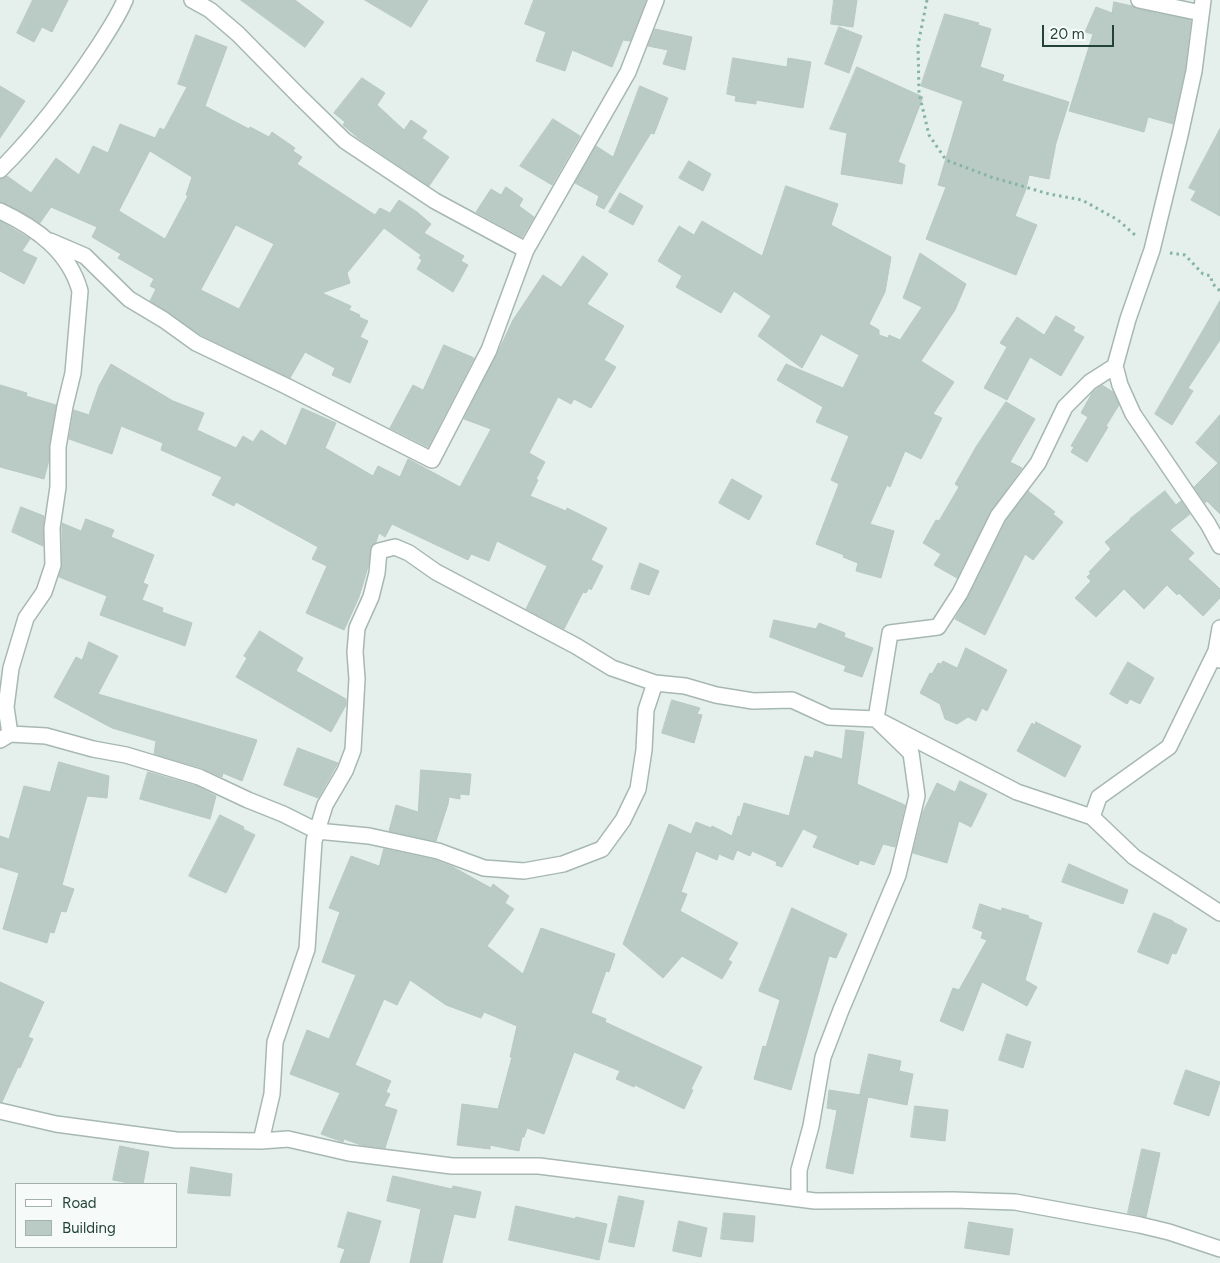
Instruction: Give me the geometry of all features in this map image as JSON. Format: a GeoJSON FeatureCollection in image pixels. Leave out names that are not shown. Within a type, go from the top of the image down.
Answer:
{"type":"FeatureCollection","features":[{"type":"Feature","properties":{"kind":"street"},"geometry":{"type":"LineString","coordinates":[[0,170],[45,121],[85,67],[120,13],[125,0]]}},
{"type":"Feature","properties":{"kind":"street"},"geometry":{"type":"LineString","coordinates":[[192,0],[210,10],[238,34],[298,96],[345,140],[435,201],[526,250]]}},
{"type":"Feature","properties":{"kind":"street"},"geometry":{"type":"LineString","coordinates":[[0,211],[50,241],[85,256],[129,299],[164,320],[196,343],[432,460],[489,350],[526,250],[628,72],[656,0]]}},
{"type":"Feature","properties":{"kind":"street"},"geometry":{"type":"LineString","coordinates":[[1139,0],[1202,6],[1194,71],[1152,250],[1114,366],[1133,414],[1208,524],[1220,546]]}},
{"type":"Feature","properties":{"kind":"street"},"geometry":{"type":"LineString","coordinates":[[50,241],[67,260],[76,277],[80,291],[76,344],[73,373],[58,447],[58,487],[52,528],[53,565],[44,592],[26,618],[11,668],[6,707],[5,737],[46,736],[93,749],[126,755],[199,777],[318,831],[369,836],[438,851],[484,868],[524,871],[563,864],[602,850],[623,820],[638,789],[644,750],[646,710],[655,683]]}},
{"type":"Feature","properties":{"kind":"street"},"geometry":{"type":"LineString","coordinates":[[876,719],[890,633],[938,627],[960,592],[998,516],[1038,463],[1065,407],[1090,382],[1114,366]]}},
{"type":"Feature","properties":{"kind":"street"},"geometry":{"type":"LineString","coordinates":[[261,1141],[272,1094],[275,1042],[307,949],[314,842],[325,805],[345,771],[352,750],[357,678],[355,652],[357,628],[371,598],[377,574],[379,551],[395,547],[409,553],[436,572],[576,646],[612,668],[655,683],[685,686],[716,695],[753,700],[792,700],[829,717],[876,719],[1017,792],[1092,817],[1134,857],[1220,913]]}},
{"type":"Feature","properties":{"kind":"street"},"geometry":{"type":"LineString","coordinates":[[1092,817],[1099,797],[1169,747],[1218,656],[1220,628]]}},
{"type":"Feature","properties":{"kind":"street"},"geometry":{"type":"LineString","coordinates":[[798,1198],[799,1170],[824,1057],[840,1010],[898,875],[917,796],[911,753],[876,719]]}},
{"type":"Feature","properties":{"kind":"street"},"geometry":{"type":"LineString","coordinates":[[0,1111],[56,1124],[176,1140],[261,1141],[288,1139],[349,1153],[452,1166],[539,1166],[798,1198],[815,1202],[953,1200],[1015,1202],[1155,1229],[1220,1249]]}},
{"type":"Feature","properties":{"kind":"path"},"geometry":{"type":"LineString","coordinates":[[927,0],[918,45],[920,93],[929,135],[946,160],[992,177],[1049,194],[1082,200],[1118,220],[1152,250],[1185,255],[1203,274],[1211,276],[1212,283],[1220,291]]}},
{"type":"Feature","properties":{"kind":"building"},"geometry":{"type":"Polygon","coordinates":[[[33,0],[68,0],[52,32],[42,27],[34,42],[17,33],[33,0]]]}},
{"type":"Feature","properties":{"kind":"building"},"geometry":{"type":"Polygon","coordinates":[[[241,0],[295,0],[324,22],[305,47],[241,0]]]}},
{"type":"Feature","properties":{"kind":"building"},"geometry":{"type":"Polygon","coordinates":[[[365,0],[428,0],[411,27],[365,0]]]}},
{"type":"Feature","properties":{"kind":"building"},"geometry":{"type":"Polygon","coordinates":[[[534,0],[646,0],[630,41],[623,40],[612,67],[572,50],[565,71],[536,61],[546,32],[525,24],[534,0]]]}},
{"type":"Feature","properties":{"kind":"building"},"geometry":{"type":"Polygon","coordinates":[[[834,0],[857,0],[853,27],[831,24],[834,0]]]}},
{"type":"Feature","properties":{"kind":"building"},"geometry":{"type":"Polygon","coordinates":[[[1114,2],[1137,9],[1191,20],[1185,69],[1173,124],[1148,117],[1144,132],[1069,111],[1093,34],[1085,32],[1096,7],[1112,13],[1114,2]]]}},
{"type":"Feature","properties":{"kind":"building"},"geometry":{"type":"Polygon","coordinates":[[[945,14],[979,23],[978,25],[991,29],[980,67],[1004,75],[1002,81],[1069,102],[1056,143],[1049,179],[1029,175],[1026,189],[1015,216],[1037,225],[1016,275],[926,239],[946,187],[938,185],[963,101],[921,86],[945,14]]]}},
{"type":"Feature","properties":{"kind":"building"},"geometry":{"type":"Polygon","coordinates":[[[839,27],[862,36],[849,73],[825,64],[839,27]]]}},
{"type":"Feature","properties":{"kind":"building"},"geometry":{"type":"Polygon","coordinates":[[[655,29],[692,37],[685,70],[663,64],[668,50],[648,46],[655,29]]]}},
{"type":"Feature","properties":{"kind":"building"},"geometry":{"type":"Polygon","coordinates":[[[196,35],[227,47],[205,106],[249,129],[250,127],[269,137],[272,132],[295,148],[293,151],[302,157],[297,164],[375,215],[380,208],[390,213],[399,200],[431,224],[424,233],[464,256],[461,261],[468,265],[453,292],[417,269],[422,260],[419,258],[421,255],[384,228],[347,273],[350,283],[322,293],[351,306],[349,310],[368,321],[360,337],[368,341],[350,383],[332,375],[335,368],[305,352],[290,378],[201,335],[150,301],[156,289],[150,286],[154,279],[118,258],[121,254],[92,237],[97,227],[51,207],[40,223],[0,202],[0,179],[7,176],[31,193],[56,158],[79,175],[93,146],[108,153],[120,124],[155,138],[160,128],[164,130],[187,87],[178,84],[196,35]],[[150,151],[119,211],[165,239],[188,196],[186,195],[192,177],[150,151]],[[236,225],[201,290],[239,309],[274,244],[236,225]]]}},
{"type":"Feature","properties":{"kind":"building"},"geometry":{"type":"Polygon","coordinates":[[[733,58],[787,67],[788,58],[811,62],[803,108],[756,100],[756,104],[735,101],[736,96],[727,94],[733,58]]]}},
{"type":"Feature","properties":{"kind":"building"},"geometry":{"type":"Polygon","coordinates":[[[857,67],[923,97],[898,162],[905,165],[902,184],[841,174],[847,133],[830,129],[857,67]]]}},
{"type":"Feature","properties":{"kind":"building"},"geometry":{"type":"Polygon","coordinates":[[[362,78],[385,93],[377,105],[404,130],[411,120],[427,131],[422,138],[449,157],[429,186],[358,138],[343,125],[345,122],[334,113],[362,78]]]}},
{"type":"Feature","properties":{"kind":"building"},"geometry":{"type":"Polygon","coordinates":[[[0,86],[25,101],[0,138],[0,86]]]}},
{"type":"Feature","properties":{"kind":"building"},"geometry":{"type":"Polygon","coordinates":[[[640,86],[668,98],[654,134],[651,133],[604,209],[596,205],[599,196],[575,183],[596,146],[613,157],[640,86]]]}},
{"type":"Feature","properties":{"kind":"building"},"geometry":{"type":"Polygon","coordinates":[[[553,119],[580,136],[552,185],[520,166],[553,119]]]}},
{"type":"Feature","properties":{"kind":"building"},"geometry":{"type":"Polygon","coordinates":[[[1220,129],[1220,216],[1191,200],[1196,191],[1189,188],[1220,129]]]}},
{"type":"Feature","properties":{"kind":"building"},"geometry":{"type":"Polygon","coordinates":[[[689,161],[711,174],[703,191],[679,178],[689,161]]]}},
{"type":"Feature","properties":{"kind":"building"},"geometry":{"type":"Polygon","coordinates":[[[786,186],[838,204],[831,225],[891,257],[885,292],[869,324],[879,330],[879,335],[888,338],[889,335],[900,340],[922,307],[903,298],[920,253],[966,284],[955,310],[921,361],[954,382],[933,414],[942,418],[921,459],[905,451],[890,487],[887,485],[870,524],[894,531],[881,578],[856,571],[858,563],[843,557],[844,555],[816,544],[839,484],[831,480],[849,436],[816,422],[823,407],[777,380],[786,364],[843,388],[859,355],[821,334],[802,368],[758,336],[771,316],[734,291],[721,313],[676,287],[682,276],[658,261],[679,226],[694,235],[702,221],[762,256],[786,186]]]}},
{"type":"Feature","properties":{"kind":"building"},"geometry":{"type":"Polygon","coordinates":[[[506,187],[523,199],[519,206],[534,217],[522,237],[476,212],[491,189],[501,195],[506,187]]]}},
{"type":"Feature","properties":{"kind":"building"},"geometry":{"type":"Polygon","coordinates":[[[620,193],[643,206],[633,225],[609,212],[620,193]]]}},
{"type":"Feature","properties":{"kind":"building"},"geometry":{"type":"Polygon","coordinates":[[[0,221],[30,239],[22,251],[37,258],[24,284],[0,271],[0,221]]]}},
{"type":"Feature","properties":{"kind":"building"},"geometry":{"type":"Polygon","coordinates":[[[583,256],[608,274],[587,304],[624,326],[604,360],[616,367],[591,408],[574,399],[571,404],[558,397],[529,453],[545,462],[530,496],[566,511],[567,508],[607,528],[591,560],[603,566],[591,590],[589,588],[586,593],[583,592],[564,629],[526,609],[547,566],[497,541],[489,561],[471,554],[468,560],[392,524],[385,537],[379,533],[376,542],[372,545],[359,597],[344,630],[306,613],[327,566],[312,559],[318,547],[236,502],[234,506],[212,495],[222,477],[161,450],[163,443],[121,426],[112,454],[69,439],[74,410],[89,415],[99,386],[111,364],[173,401],[204,413],[197,430],[236,448],[243,436],[253,442],[261,430],[286,446],[302,408],[336,423],[325,448],[373,476],[378,466],[400,477],[408,459],[460,487],[491,429],[464,419],[513,320],[543,275],[561,287],[583,256]]]}},
{"type":"Feature","properties":{"kind":"building"},"geometry":{"type":"Polygon","coordinates":[[[1220,301],[1220,340],[1188,388],[1193,391],[1172,425],[1155,414],[1220,301]]]}},
{"type":"Feature","properties":{"kind":"building"},"geometry":{"type":"Polygon","coordinates":[[[1056,316],[1075,327],[1073,331],[1084,337],[1061,376],[1030,357],[1007,400],[984,388],[1007,347],[1000,343],[1017,317],[1044,335],[1056,316]]]}},
{"type":"Feature","properties":{"kind":"building"},"geometry":{"type":"Polygon","coordinates":[[[444,345],[474,358],[428,447],[390,428],[413,385],[423,390],[444,345]]]}},
{"type":"Feature","properties":{"kind":"building"},"geometry":{"type":"Polygon","coordinates":[[[0,385],[27,393],[26,396],[56,405],[49,446],[49,460],[44,479],[0,467],[0,385]]]}},
{"type":"Feature","properties":{"kind":"building"},"geometry":{"type":"Polygon","coordinates":[[[1102,385],[1113,392],[1119,405],[1087,462],[1071,452],[1074,447],[1071,446],[1088,417],[1081,413],[1092,393],[1102,385]]]}},
{"type":"Feature","properties":{"kind":"building"},"geometry":{"type":"Polygon","coordinates":[[[1006,402],[1035,419],[1010,462],[1022,468],[990,512],[957,578],[934,565],[941,554],[923,543],[936,520],[939,521],[959,487],[955,484],[976,447],[1006,402]]]}},
{"type":"Feature","properties":{"kind":"building"},"geometry":{"type":"Polygon","coordinates":[[[1220,415],[1220,514],[1207,501],[1205,503],[1194,487],[1218,463],[1196,443],[1220,415]]]}},
{"type":"Feature","properties":{"kind":"building"},"geometry":{"type":"Polygon","coordinates":[[[732,479],[762,496],[749,520],[719,503],[732,479]]]}},
{"type":"Feature","properties":{"kind":"building"},"geometry":{"type":"Polygon","coordinates":[[[1028,491],[1055,512],[1053,514],[1063,522],[1033,560],[1025,554],[985,635],[955,619],[1006,521],[1028,491]]]}},
{"type":"Feature","properties":{"kind":"building"},"geometry":{"type":"Polygon","coordinates":[[[1165,491],[1176,505],[1181,501],[1190,514],[1170,530],[1194,553],[1188,559],[1220,589],[1220,598],[1203,616],[1179,593],[1177,595],[1167,585],[1144,609],[1124,589],[1096,617],[1075,598],[1091,581],[1087,577],[1091,573],[1089,572],[1111,549],[1105,542],[1165,491]]]}},
{"type":"Feature","properties":{"kind":"building"},"geometry":{"type":"Polygon","coordinates":[[[21,507],[44,516],[43,546],[12,532],[21,507]]]}},
{"type":"Feature","properties":{"kind":"building"},"geometry":{"type":"Polygon","coordinates":[[[86,519],[114,530],[111,537],[154,555],[143,583],[148,585],[142,600],[163,608],[162,612],[192,623],[185,646],[100,615],[107,596],[59,577],[62,565],[62,523],[81,531],[86,519]]]}},
{"type":"Feature","properties":{"kind":"building"},"geometry":{"type":"Polygon","coordinates":[[[640,563],[659,571],[649,595],[631,589],[640,563]]]}},
{"type":"Feature","properties":{"kind":"building"},"geometry":{"type":"Polygon","coordinates":[[[774,620],[816,629],[819,623],[845,633],[844,637],[873,648],[862,677],[844,671],[846,666],[770,637],[774,620]]]}},
{"type":"Feature","properties":{"kind":"building"},"geometry":{"type":"Polygon","coordinates":[[[260,631],[303,658],[296,671],[346,699],[346,705],[331,732],[236,677],[247,658],[244,656],[260,631]]]}},
{"type":"Feature","properties":{"kind":"building"},"geometry":{"type":"Polygon","coordinates":[[[89,642],[118,656],[98,694],[257,740],[242,781],[223,773],[222,777],[202,768],[154,754],[156,741],[112,728],[54,697],[76,657],[82,660],[89,642]]]}},
{"type":"Feature","properties":{"kind":"building"},"geometry":{"type":"Polygon","coordinates":[[[966,648],[1007,670],[987,711],[982,708],[976,721],[968,717],[957,724],[945,719],[940,704],[920,693],[930,673],[932,674],[938,663],[941,664],[943,661],[957,668],[966,648]]]}},
{"type":"Feature","properties":{"kind":"building"},"geometry":{"type":"Polygon","coordinates":[[[1128,662],[1154,678],[1140,704],[1130,699],[1127,704],[1110,694],[1128,662]]]}},
{"type":"Feature","properties":{"kind":"building"},"geometry":{"type":"Polygon","coordinates":[[[672,700],[700,708],[697,714],[702,715],[694,743],[662,733],[672,700]]]}},
{"type":"Feature","properties":{"kind":"building"},"geometry":{"type":"Polygon","coordinates":[[[1036,722],[1081,746],[1065,777],[1017,751],[1032,723],[1035,725],[1036,722]]]}},
{"type":"Feature","properties":{"kind":"building"},"geometry":{"type":"Polygon","coordinates":[[[846,730],[864,732],[857,784],[905,805],[895,847],[883,844],[874,865],[860,860],[858,865],[813,847],[818,836],[803,829],[782,867],[776,865],[777,862],[752,851],[750,856],[737,850],[733,860],[719,854],[717,860],[696,851],[681,892],[687,894],[680,911],[738,943],[728,960],[732,962],[722,979],[682,956],[663,978],[623,944],[669,824],[691,834],[696,822],[711,828],[712,826],[732,836],[744,803],[789,816],[805,756],[813,758],[815,751],[842,759],[846,730]]]}},
{"type":"Feature","properties":{"kind":"building"},"geometry":{"type":"Polygon","coordinates":[[[298,748],[338,763],[318,798],[284,785],[298,748]]]}},
{"type":"Feature","properties":{"kind":"building"},"geometry":{"type":"Polygon","coordinates":[[[59,762],[109,776],[107,798],[87,796],[62,885],[74,889],[66,912],[61,911],[54,933],[50,932],[47,943],[3,929],[19,873],[0,867],[0,836],[9,839],[24,786],[50,792],[59,762]]]}},
{"type":"Feature","properties":{"kind":"building"},"geometry":{"type":"Polygon","coordinates":[[[421,770],[471,774],[469,795],[460,794],[460,799],[449,797],[436,841],[389,831],[396,805],[418,812],[421,770]]]}},
{"type":"Feature","properties":{"kind":"building"},"geometry":{"type":"Polygon","coordinates":[[[148,772],[196,786],[216,796],[210,819],[140,799],[148,772]]]}},
{"type":"Feature","properties":{"kind":"building"},"geometry":{"type":"Polygon","coordinates":[[[960,781],[987,794],[971,827],[959,821],[947,863],[913,853],[923,812],[937,783],[955,792],[960,781]]]}},
{"type":"Feature","properties":{"kind":"building"},"geometry":{"type":"Polygon","coordinates":[[[220,815],[255,835],[226,893],[189,876],[220,815]]]}},
{"type":"Feature","properties":{"kind":"building"},"geometry":{"type":"Polygon","coordinates":[[[384,849],[435,860],[453,867],[491,888],[493,884],[509,896],[505,903],[514,909],[487,946],[523,974],[541,928],[615,954],[609,972],[606,971],[591,1013],[606,1019],[605,1022],[702,1067],[684,1109],[635,1085],[634,1087],[616,1079],[620,1071],[574,1052],[544,1134],[527,1128],[524,1137],[522,1137],[519,1151],[490,1145],[490,1149],[457,1145],[462,1104],[498,1109],[512,1057],[510,1057],[517,1026],[484,1012],[481,1018],[446,1005],[410,980],[397,1005],[384,999],[355,1065],[391,1081],[386,1092],[390,1094],[384,1106],[397,1110],[385,1148],[361,1145],[344,1139],[343,1142],[321,1134],[340,1093],[290,1074],[307,1030],[329,1039],[356,975],[322,962],[340,912],[329,908],[351,856],[379,866],[384,849]]]}},
{"type":"Feature","properties":{"kind":"building"},"geometry":{"type":"Polygon","coordinates":[[[1069,864],[1128,890],[1123,904],[1062,882],[1069,864]]]}},
{"type":"Feature","properties":{"kind":"building"},"geometry":{"type":"Polygon","coordinates":[[[980,904],[1001,911],[1002,908],[1029,916],[1028,918],[1042,923],[1025,980],[1037,987],[1027,1006],[982,982],[963,1031],[940,1021],[953,988],[959,990],[987,940],[981,938],[983,932],[973,928],[980,904]]]}},
{"type":"Feature","properties":{"kind":"building"},"geometry":{"type":"Polygon","coordinates":[[[792,908],[847,934],[836,958],[829,956],[791,1090],[754,1079],[763,1046],[766,1047],[780,1000],[759,991],[792,908]]]}},
{"type":"Feature","properties":{"kind":"building"},"geometry":{"type":"Polygon","coordinates":[[[1154,913],[1187,929],[1176,954],[1172,953],[1168,964],[1138,952],[1154,913]]]}},
{"type":"Feature","properties":{"kind":"building"},"geometry":{"type":"Polygon","coordinates":[[[0,982],[44,1002],[28,1037],[33,1039],[2,1102],[0,1102],[0,982]]]}},
{"type":"Feature","properties":{"kind":"building"},"geometry":{"type":"Polygon","coordinates":[[[1007,1034],[1031,1042],[1023,1068],[999,1060],[1007,1034]]]}},
{"type":"Feature","properties":{"kind":"building"},"geometry":{"type":"Polygon","coordinates":[[[869,1054],[901,1061],[899,1071],[913,1074],[907,1105],[868,1097],[853,1174],[826,1168],[837,1110],[827,1108],[829,1090],[860,1095],[869,1054]]]}},
{"type":"Feature","properties":{"kind":"building"},"geometry":{"type":"Polygon","coordinates":[[[1186,1070],[1220,1082],[1209,1116],[1174,1104],[1186,1070]]]}},
{"type":"Feature","properties":{"kind":"building"},"geometry":{"type":"Polygon","coordinates":[[[915,1106],[948,1110],[945,1141],[911,1137],[915,1106]]]}},
{"type":"Feature","properties":{"kind":"building"},"geometry":{"type":"Polygon","coordinates":[[[120,1146],[149,1152],[143,1183],[113,1180],[120,1146]]]}},
{"type":"Feature","properties":{"kind":"building"},"geometry":{"type":"Polygon","coordinates":[[[1142,1149],[1160,1153],[1146,1217],[1128,1213],[1142,1149]]]}},
{"type":"Feature","properties":{"kind":"building"},"geometry":{"type":"Polygon","coordinates":[[[191,1167],[232,1174],[230,1196],[188,1193],[191,1167]]]}},
{"type":"Feature","properties":{"kind":"building"},"geometry":{"type":"Polygon","coordinates":[[[393,1176],[452,1189],[453,1186],[481,1192],[475,1218],[454,1214],[442,1263],[410,1263],[421,1209],[387,1201],[393,1176]]]}},
{"type":"Feature","properties":{"kind":"building"},"geometry":{"type":"Polygon","coordinates":[[[619,1196],[644,1201],[634,1247],[609,1242],[619,1196]]]}},
{"type":"Feature","properties":{"kind":"building"},"geometry":{"type":"Polygon","coordinates":[[[516,1206],[607,1224],[599,1260],[509,1240],[516,1206]]]}},
{"type":"Feature","properties":{"kind":"building"},"geometry":{"type":"Polygon","coordinates":[[[348,1212],[381,1221],[369,1263],[340,1263],[345,1249],[338,1247],[348,1212]]]}},
{"type":"Feature","properties":{"kind":"building"},"geometry":{"type":"Polygon","coordinates":[[[724,1213],[755,1216],[753,1242],[721,1239],[724,1213]]]}},
{"type":"Feature","properties":{"kind":"building"},"geometry":{"type":"Polygon","coordinates":[[[679,1221],[707,1228],[701,1257],[673,1251],[679,1221]]]}},
{"type":"Feature","properties":{"kind":"building"},"geometry":{"type":"Polygon","coordinates":[[[969,1222],[1013,1229],[1009,1255],[965,1248],[969,1222]]]}}]}
